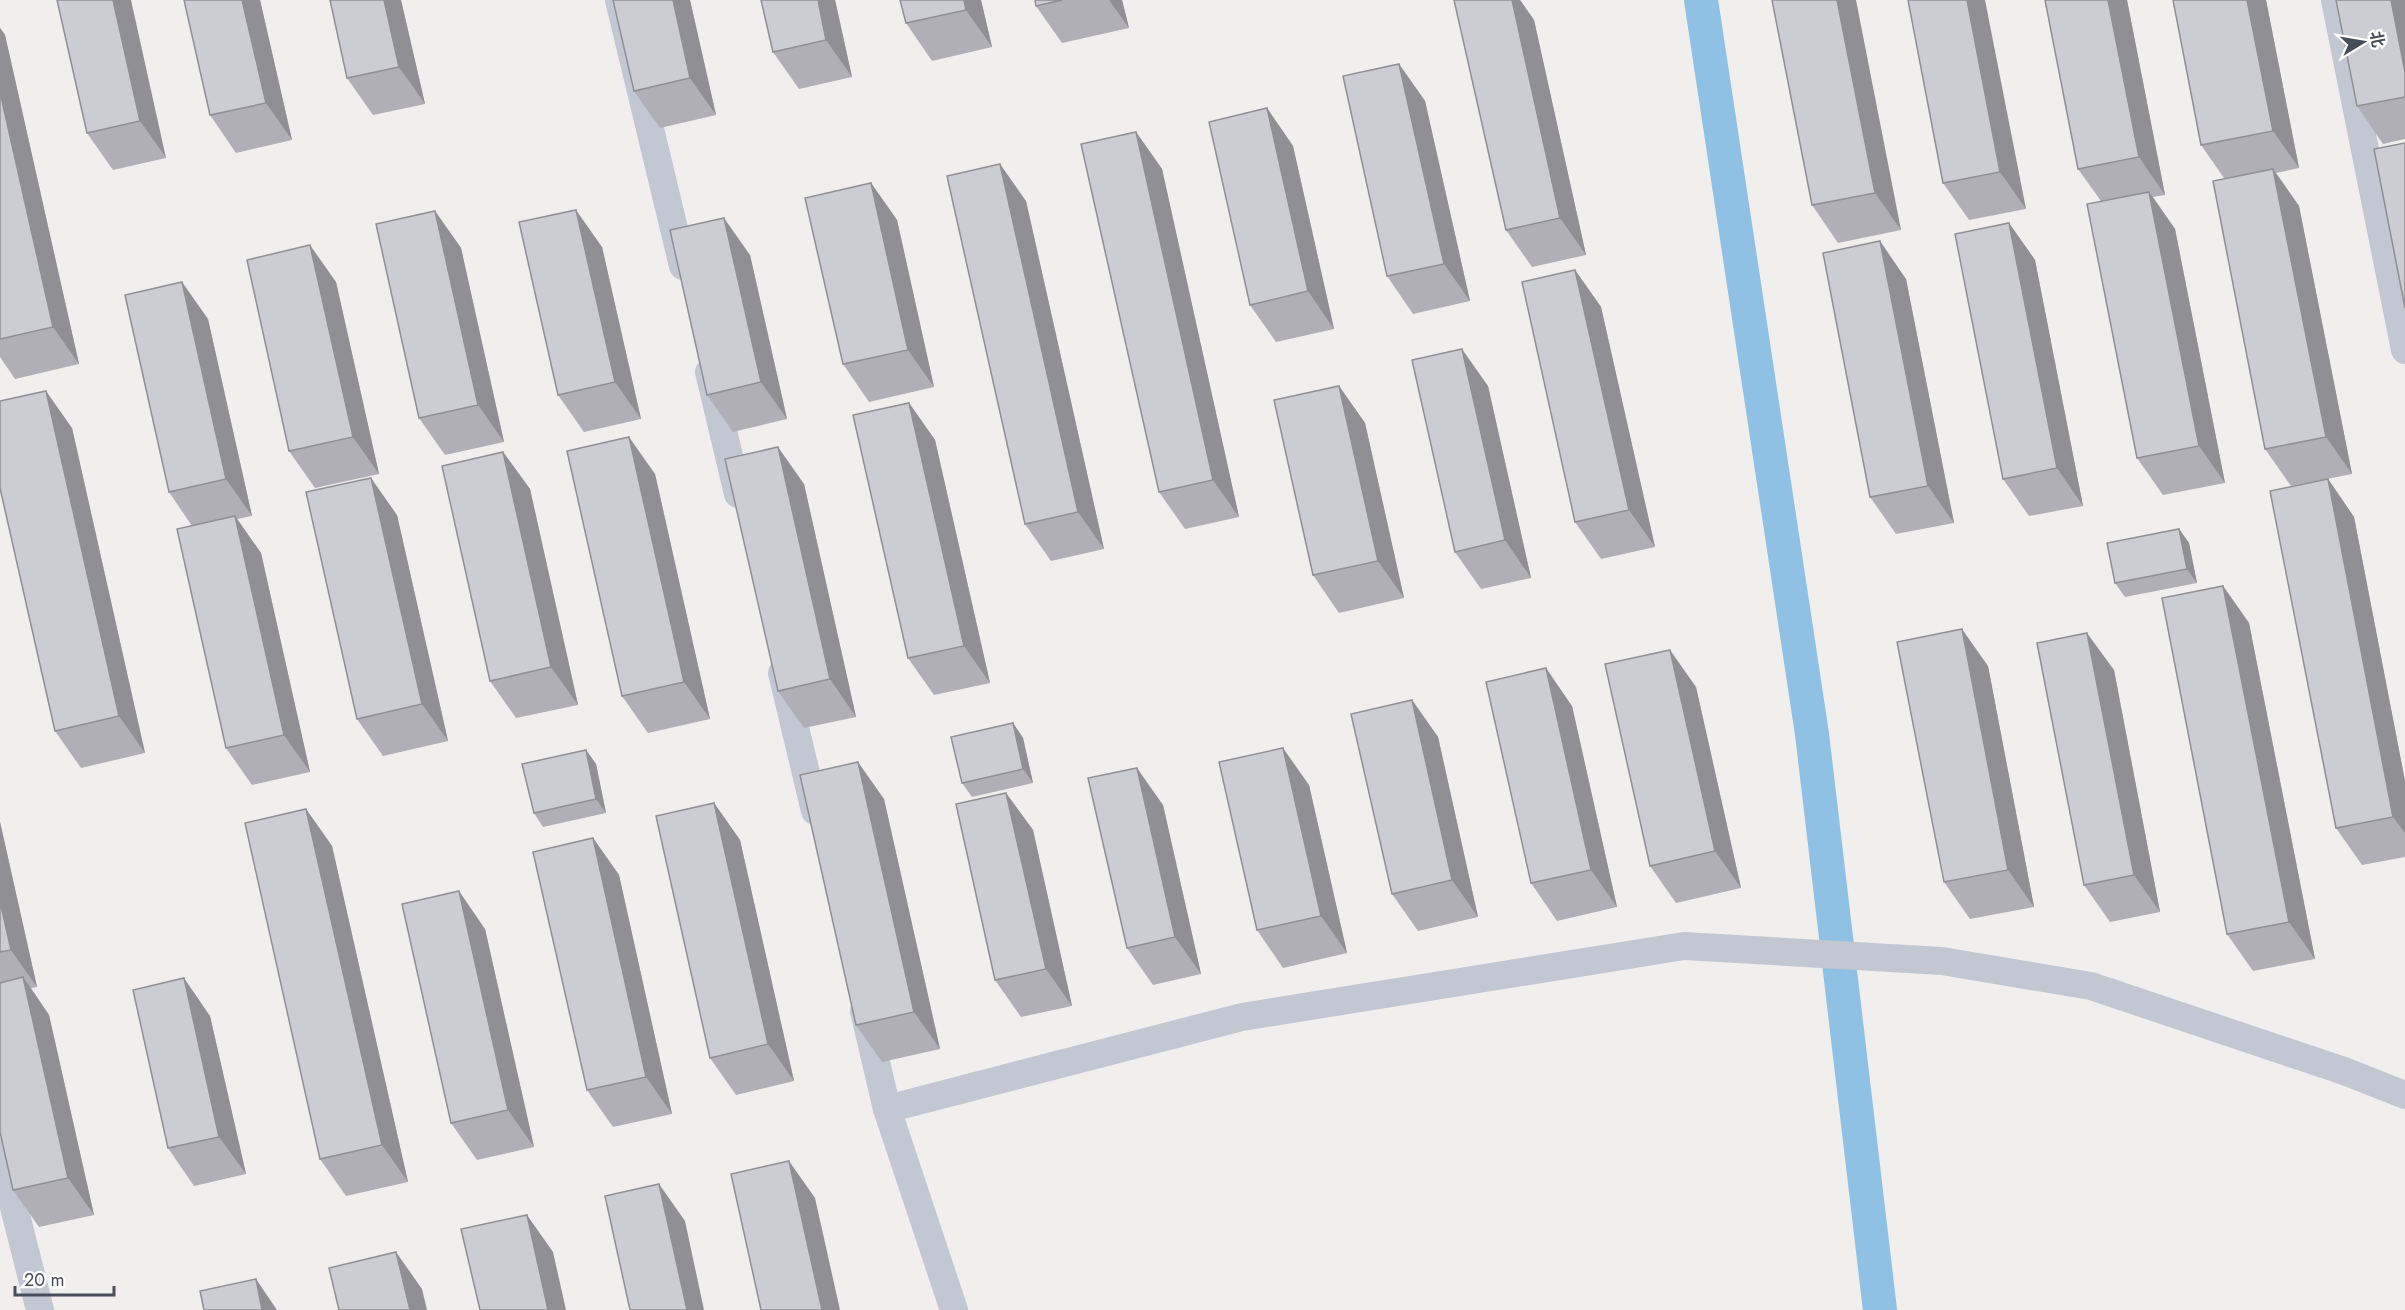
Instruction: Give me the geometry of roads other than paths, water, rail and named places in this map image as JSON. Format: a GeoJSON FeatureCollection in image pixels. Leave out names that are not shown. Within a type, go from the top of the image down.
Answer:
{"type":"FeatureCollection","features":[{"type":"Feature","properties":{"kind":"street"},"geometry":{"type":"LineString","coordinates":[[619,0],[689,289]]}},
{"type":"Feature","properties":{"kind":"street"},"geometry":{"type":"LineString","coordinates":[[2336,0],[2405,351]]}},
{"type":"Feature","properties":{"kind":"street"},"geometry":{"type":"LineString","coordinates":[[703,347],[745,520]]}},
{"type":"Feature","properties":{"kind":"street"},"geometry":{"type":"LineString","coordinates":[[776,647],[820,832]]}},
{"type":"Feature","properties":{"kind":"street"},"geometry":{"type":"LineString","coordinates":[[887,1109],[1242,1017],[1684,946],[1942,961],[2091,986],[2344,1071],[2405,1095]]}},
{"type":"Feature","properties":{"kind":"street"},"geometry":{"type":"LineString","coordinates":[[857,982],[887,1109],[954,1310]]}},
{"type":"Feature","properties":{"kind":"street"},"geometry":{"type":"LineString","coordinates":[[0,1152],[40,1310]]}},
{"type":"Feature","properties":{"kind":"waterway"},"geometry":{"type":"LineString","coordinates":[[1701,0],[1812,734],[1880,1310]]}}]}
